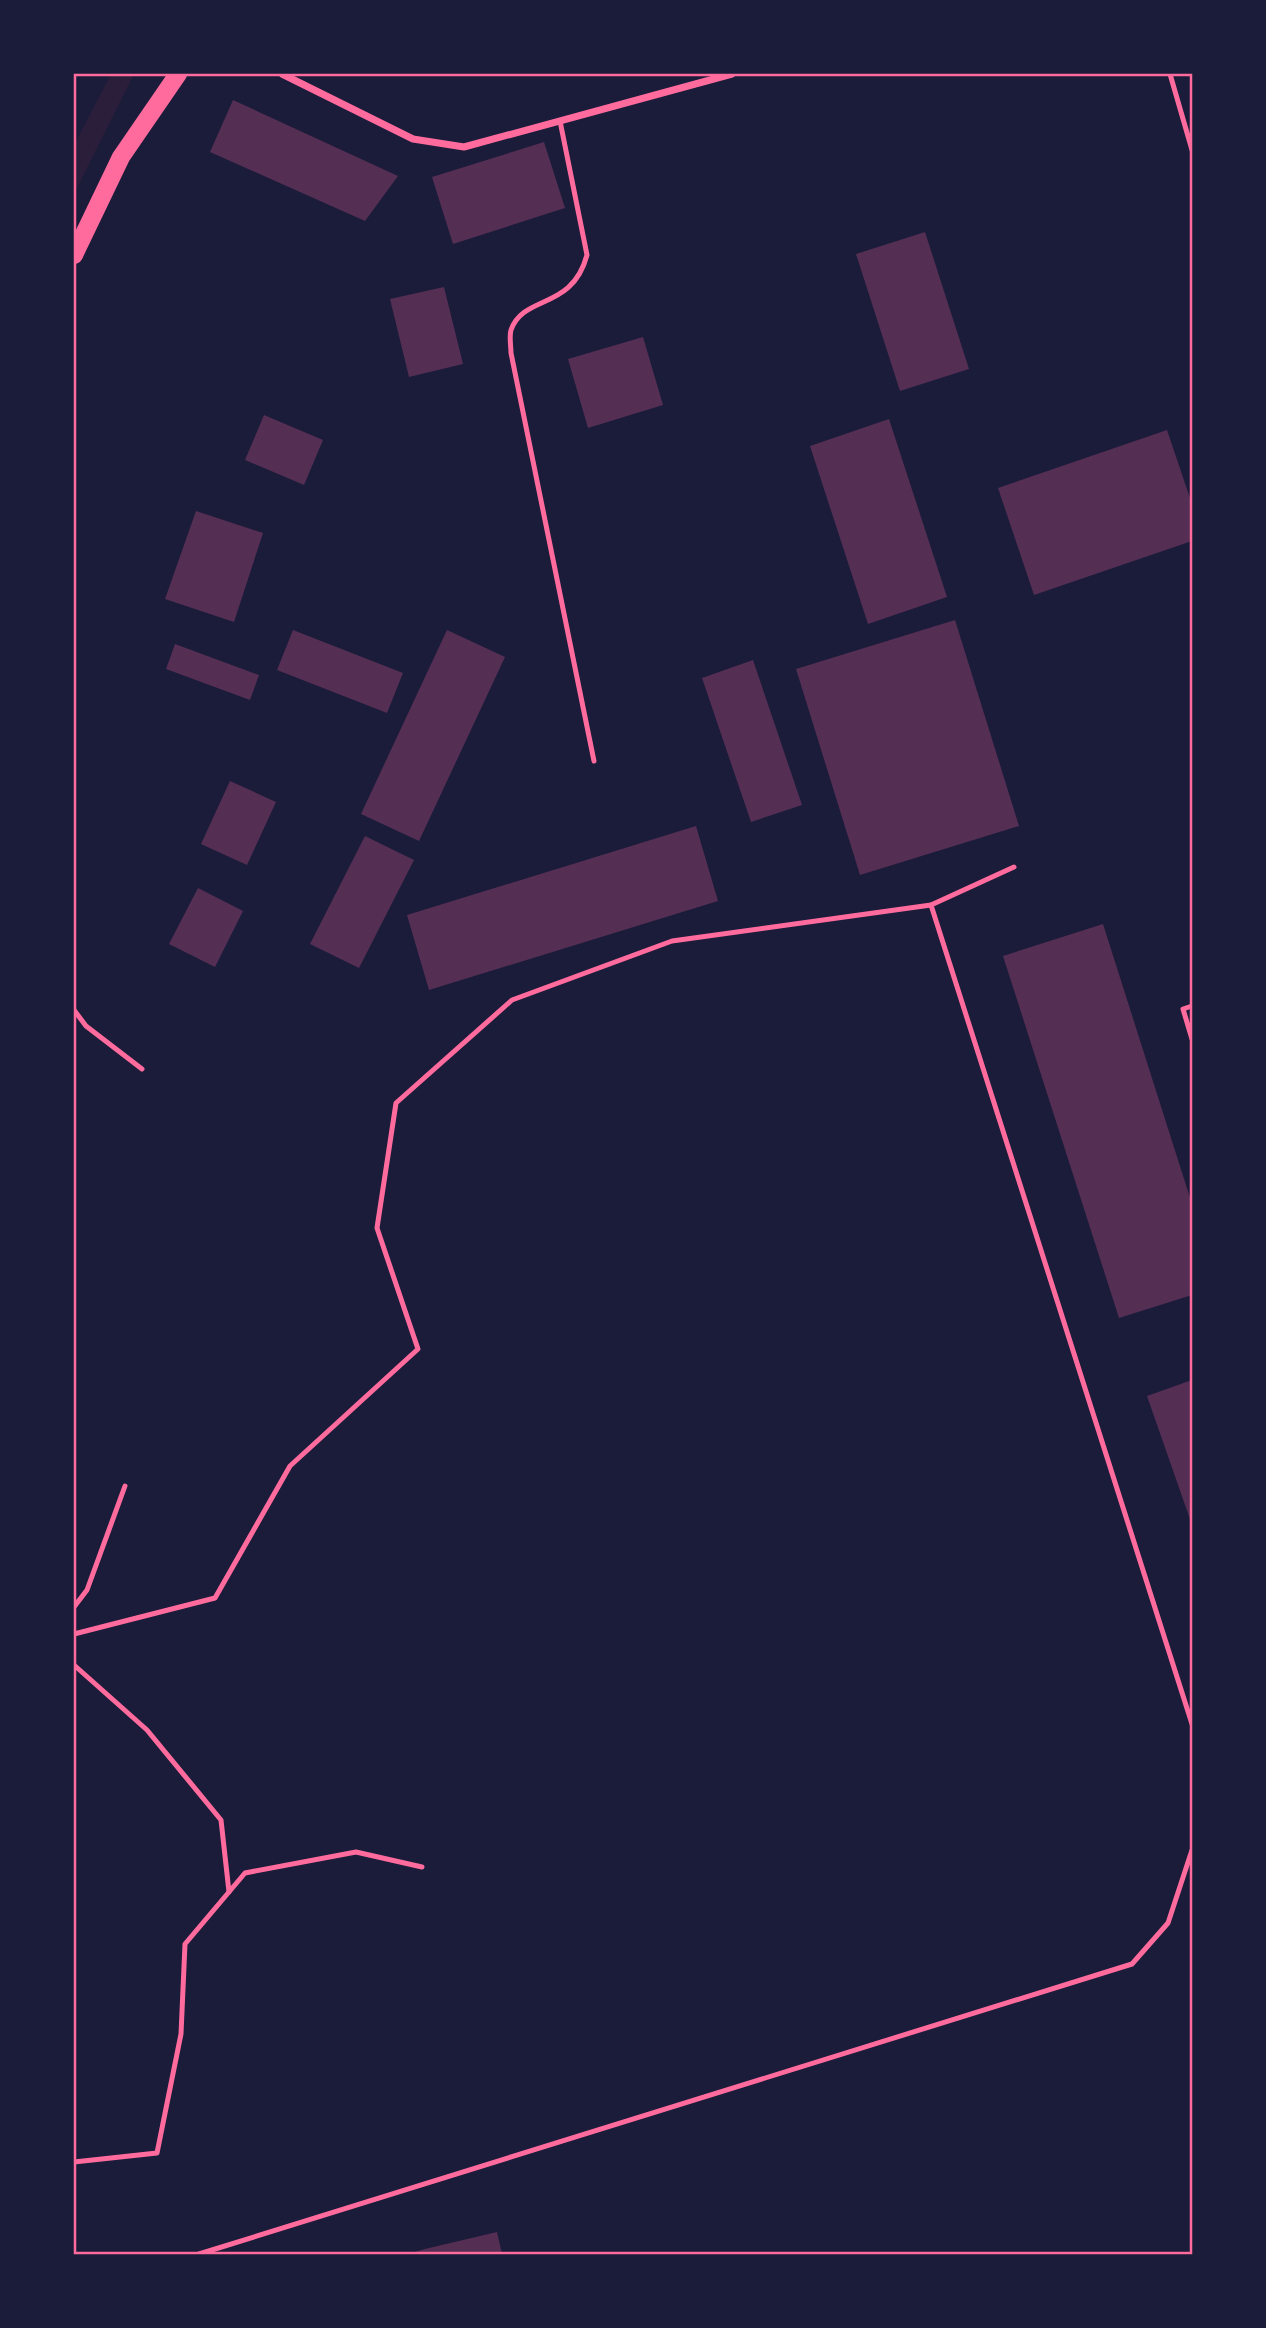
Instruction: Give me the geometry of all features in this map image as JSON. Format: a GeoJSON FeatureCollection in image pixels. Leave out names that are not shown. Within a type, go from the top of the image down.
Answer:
{"type":"FeatureCollection","features":[{"type":"Feature","properties":{"kind":"main road"},"geometry":{"type":"LineString","coordinates":[[74,255],[121,158],[178,74]]}},
{"type":"Feature","properties":{"kind":"street"},"geometry":{"type":"LineString","coordinates":[[282,74],[413,139],[464,147],[732,74]]}},
{"type":"Feature","properties":{"kind":"lane"},"geometry":{"type":"LineString","coordinates":[[1170,74],[1192,150]]}},
{"type":"Feature","properties":{"kind":"lane"},"geometry":{"type":"LineString","coordinates":[[560,121],[587,255],[582,275],[570,289],[523,314],[511,331],[511,353],[594,761]]}},
{"type":"Feature","properties":{"kind":"lane"},"geometry":{"type":"LineString","coordinates":[[74,1634],[215,1598],[290,1466],[418,1349],[377,1228],[396,1102],[512,1000],[672,941],[930,905],[1014,867]]}},
{"type":"Feature","properties":{"kind":"lane"},"geometry":{"type":"LineString","coordinates":[[930,905],[1192,1724]]}},
{"type":"Feature","properties":{"kind":"lane"},"geometry":{"type":"LineString","coordinates":[[1192,1006],[1183,1009],[1192,1039]]}},
{"type":"Feature","properties":{"kind":"lane"},"geometry":{"type":"LineString","coordinates":[[74,1010],[86,1026],[142,1069]]}},
{"type":"Feature","properties":{"kind":"lane"},"geometry":{"type":"LineString","coordinates":[[74,1607],[87,1590],[125,1486]]}},
{"type":"Feature","properties":{"kind":"lane"},"geometry":{"type":"LineString","coordinates":[[74,1665],[148,1730],[221,1820],[229,1892]]}},
{"type":"Feature","properties":{"kind":"lane"},"geometry":{"type":"LineString","coordinates":[[199,2255],[1132,1964],[1168,1923],[1192,1850]]}},
{"type":"Feature","properties":{"kind":"lane"},"geometry":{"type":"LineString","coordinates":[[74,2162],[157,2154],[181,2034],[185,1944],[245,1873],[356,1852],[422,1867]]}},
{"type":"Feature","properties":{"kind":"shaded area"},"geometry":{"type":"Polygon","coordinates":[[[111,74],[134,74],[74,194],[74,145],[111,74]]]}},
{"type":"Feature","properties":{"kind":"building"},"geometry":{"type":"Polygon","coordinates":[[[233,100],[398,176],[365,221],[210,152],[233,100]]]}},
{"type":"Feature","properties":{"kind":"building"},"geometry":{"type":"Polygon","coordinates":[[[544,142],[565,208],[453,244],[432,177],[544,142]]]}},
{"type":"Feature","properties":{"kind":"building"},"geometry":{"type":"Polygon","coordinates":[[[925,232],[969,369],[900,391],[856,254],[925,232]]]}},
{"type":"Feature","properties":{"kind":"building"},"geometry":{"type":"Polygon","coordinates":[[[444,287],[463,364],[409,377],[390,299],[444,287]]]}},
{"type":"Feature","properties":{"kind":"building"},"geometry":{"type":"Polygon","coordinates":[[[643,337],[663,405],[588,428],[568,359],[643,337]]]}},
{"type":"Feature","properties":{"kind":"building"},"geometry":{"type":"Polygon","coordinates":[[[264,415],[323,440],[304,485],[245,460],[264,415]]]}},
{"type":"Feature","properties":{"kind":"building"},"geometry":{"type":"Polygon","coordinates":[[[889,419],[947,597],[868,624],[810,446],[889,419]]]}},
{"type":"Feature","properties":{"kind":"building"},"geometry":{"type":"Polygon","coordinates":[[[1167,430],[1192,504],[1192,541],[1034,595],[998,488],[1167,430]]]}},
{"type":"Feature","properties":{"kind":"building"},"geometry":{"type":"Polygon","coordinates":[[[196,511],[263,533],[234,622],[165,599],[196,511]]]}},
{"type":"Feature","properties":{"kind":"building"},"geometry":{"type":"Polygon","coordinates":[[[955,620],[1019,826],[860,875],[796,669],[955,620]]]}},
{"type":"Feature","properties":{"kind":"building"},"geometry":{"type":"Polygon","coordinates":[[[293,630],[403,673],[387,713],[277,670],[293,630]]]}},
{"type":"Feature","properties":{"kind":"building"},"geometry":{"type":"Polygon","coordinates":[[[447,630],[505,657],[419,841],[361,814],[447,630]]]}},
{"type":"Feature","properties":{"kind":"building"},"geometry":{"type":"Polygon","coordinates":[[[175,644],[259,675],[250,700],[166,669],[175,644]]]}},
{"type":"Feature","properties":{"kind":"building"},"geometry":{"type":"Polygon","coordinates":[[[753,660],[802,805],[751,822],[702,678],[753,660]]]}},
{"type":"Feature","properties":{"kind":"building"},"geometry":{"type":"Polygon","coordinates":[[[230,781],[276,802],[247,865],[201,844],[230,781]]]}},
{"type":"Feature","properties":{"kind":"building"},"geometry":{"type":"Polygon","coordinates":[[[696,826],[718,901],[429,990],[407,915],[696,826]]]}},
{"type":"Feature","properties":{"kind":"building"},"geometry":{"type":"Polygon","coordinates":[[[365,836],[414,860],[359,968],[310,944],[365,836]]]}},
{"type":"Feature","properties":{"kind":"building"},"geometry":{"type":"Polygon","coordinates":[[[198,888],[243,911],[215,967],[169,944],[198,888]]]}},
{"type":"Feature","properties":{"kind":"building"},"geometry":{"type":"Polygon","coordinates":[[[1103,924],[1192,1204],[1192,1295],[1119,1318],[1003,956],[1103,924]]]}},
{"type":"Feature","properties":{"kind":"building"},"geometry":{"type":"Polygon","coordinates":[[[1192,1380],[1192,1525],[1147,1396],[1192,1380]]]}},
{"type":"Feature","properties":{"kind":"building"},"geometry":{"type":"Polygon","coordinates":[[[497,2232],[502,2254],[408,2254],[425,2249],[497,2232]]]}}]}
